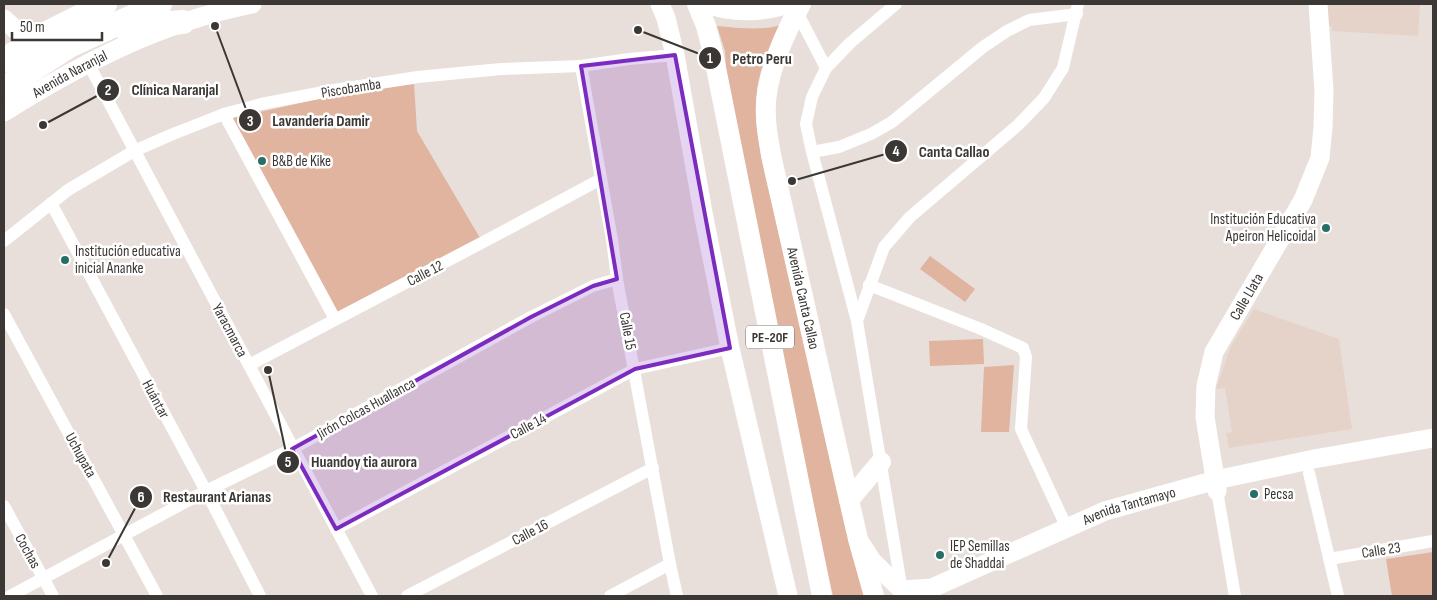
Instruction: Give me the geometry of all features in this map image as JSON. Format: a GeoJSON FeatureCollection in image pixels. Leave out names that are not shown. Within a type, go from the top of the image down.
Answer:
{"type":"FeatureCollection","features":[{"type":"Feature","properties":{"kind":"highway","name":"Avenida Naranjal"},"geometry":{"type":"LineString","coordinates":[[4,88],[71,45],[160,4]]}},
{"type":"Feature","properties":{"kind":"highway"},"geometry":{"type":"LineString","coordinates":[[714,4],[740,10],[793,6]]}},
{"type":"Feature","properties":{"kind":"highway"},"geometry":{"type":"LineString","coordinates":[[5,57],[93,6]]}},
{"type":"Feature","properties":{"kind":"highway"},"geometry":{"type":"LineString","coordinates":[[109,28],[183,22]]}},
{"type":"Feature","properties":{"kind":"main road","name":"PE-20F"},"geometry":{"type":"LineString","coordinates":[[697,4],[706,26],[713,53],[822,596]]}},
{"type":"Feature","properties":{"kind":"main road","name":"Avenida Canta Callao"},"geometry":{"type":"LineString","coordinates":[[793,6],[769,82],[765,115],[771,155],[849,500],[874,596]]}},
{"type":"Feature","properties":{"kind":"main road"},"geometry":{"type":"LineString","coordinates":[[849,500],[880,462]]}},
{"type":"Feature","properties":{"kind":"street","name":"Avenida Naranjal"},"geometry":{"type":"LineString","coordinates":[[4,112],[88,63],[138,38],[200,16],[252,4]]}},
{"type":"Feature","properties":{"kind":"street"},"geometry":{"type":"LineString","coordinates":[[896,4],[850,43],[826,68],[812,97],[806,124],[857,321],[903,593]]}},
{"type":"Feature","properties":{"kind":"street","name":"Calle Llata"},"geometry":{"type":"LineString","coordinates":[[1236,596],[1205,417],[1206,386],[1214,352],[1303,200],[1320,158],[1324,91],[1318,4]]}},
{"type":"Feature","properties":{"kind":"street"},"geometry":{"type":"LineString","coordinates":[[793,6],[826,68]]}},
{"type":"Feature","properties":{"kind":"street"},"geometry":{"type":"LineString","coordinates":[[812,152],[839,147],[892,122],[983,48],[1007,31],[1029,20],[1077,9],[1063,68],[1044,98],[1018,125],[910,217],[884,247],[857,321]]}},
{"type":"Feature","properties":{"kind":"street"},"geometry":{"type":"LineString","coordinates":[[663,11],[675,55],[704,218],[730,348],[788,596]]}},
{"type":"Feature","properties":{"kind":"street"},"geometry":{"type":"LineString","coordinates":[[4,19],[30,44]]}},
{"type":"Feature","properties":{"kind":"street","name":"Piscobamba"},"geometry":{"type":"LineString","coordinates":[[4,242],[68,190],[134,151],[224,114],[261,104],[334,90],[408,79],[501,69],[581,66],[675,55]]}},
{"type":"Feature","properties":{"kind":"street","name":"Yaracmarca"},"geometry":{"type":"LineString","coordinates":[[88,63],[372,596]]}},
{"type":"Feature","properties":{"kind":"street","name":"Calle 15"},"geometry":{"type":"LineString","coordinates":[[581,66],[617,279],[677,596]]}},
{"type":"Feature","properties":{"kind":"street"},"geometry":{"type":"LineString","coordinates":[[224,114],[334,319]]}},
{"type":"Feature","properties":{"kind":"street","name":"Calle 12"},"geometry":{"type":"LineString","coordinates":[[249,365],[601,179]]}},
{"type":"Feature","properties":{"kind":"street","name":"Huántar"},"geometry":{"type":"LineString","coordinates":[[51,203],[206,491],[260,596]]}},
{"type":"Feature","properties":{"kind":"street","name":"Jirón Colcas Huallanca"},"geometry":{"type":"LineString","coordinates":[[10,596],[206,491],[292,449],[531,317],[593,286],[617,279]]}},
{"type":"Feature","properties":{"kind":"street"},"geometry":{"type":"LineString","coordinates":[[869,285],[981,329],[1023,348],[1026,363],[1021,429],[1067,528]]}},
{"type":"Feature","properties":{"kind":"street","name":"Uchupata"},"geometry":{"type":"LineString","coordinates":[[4,314],[157,596]]}},
{"type":"Feature","properties":{"kind":"street","name":"Calle 14"},"geometry":{"type":"LineString","coordinates":[[336,529],[635,369],[730,348]]}},
{"type":"Feature","properties":{"kind":"street","name":"Avenida Tantamayo"},"geometry":{"type":"LineString","coordinates":[[903,593],[932,588],[1105,511],[1216,485],[1314,459],[1433,438]]}},
{"type":"Feature","properties":{"kind":"street","name":"Avenida Tantamayo"},"geometry":{"type":"LineString","coordinates":[[934,596],[1055,545],[1108,520],[1216,485],[1309,472],[1433,448]]}},
{"type":"Feature","properties":{"kind":"street","name":"Calle 16"},"geometry":{"type":"LineString","coordinates":[[407,596],[653,468]]}},
{"type":"Feature","properties":{"kind":"street"},"geometry":{"type":"LineString","coordinates":[[1309,472],[1338,596]]}},
{"type":"Feature","properties":{"kind":"street","name":"Cochas"},"geometry":{"type":"LineString","coordinates":[[4,506],[53,596]]}},
{"type":"Feature","properties":{"kind":"street"},"geometry":{"type":"LineString","coordinates":[[858,539],[872,561],[903,593]]}},
{"type":"Feature","properties":{"kind":"street","name":"Calle 23"},"geometry":{"type":"LineString","coordinates":[[1328,559],[1433,541]]}},
{"type":"Feature","properties":{"kind":"street"},"geometry":{"type":"LineString","coordinates":[[610,596],[670,564]]}},
{"type":"Feature","properties":{"kind":"highlighted area"},"geometry":{"type":"Polygon","coordinates":[[[675,55],[730,348],[635,369],[336,529],[292,449],[531,317],[593,286],[617,279],[581,66],[675,55]]]}},
{"type":"Feature","properties":{"kind":"shaded area"},"geometry":{"type":"Polygon","coordinates":[[[1322,4],[1420,4],[1418,36],[1332,31],[1332,26],[1321,26],[1322,4]]]}},
{"type":"Feature","properties":{"kind":"shaded area"},"geometry":{"type":"Polygon","coordinates":[[[781,25],[761,71],[756,96],[756,121],[764,171],[865,596],[833,596],[789,390],[726,69],[725,51],[717,26],[758,28],[781,25]]]}},
{"type":"Feature","properties":{"kind":"shaded area"},"geometry":{"type":"Polygon","coordinates":[[[414,84],[417,131],[480,238],[337,312],[232,118],[332,96],[414,84]]]}},
{"type":"Feature","properties":{"kind":"shaded area"},"geometry":{"type":"Polygon","coordinates":[[[930,256],[975,289],[965,302],[920,269],[930,256]]]}},
{"type":"Feature","properties":{"kind":"shaded area"},"geometry":{"type":"Polygon","coordinates":[[[1254,309],[1339,339],[1352,429],[1229,448],[1226,433],[1232,432],[1225,388],[1216,389],[1230,348],[1254,309]]]}},
{"type":"Feature","properties":{"kind":"shaded area"},"geometry":{"type":"Polygon","coordinates":[[[983,339],[984,364],[930,366],[929,341],[983,339]]]}},
{"type":"Feature","properties":{"kind":"shaded area"},"geometry":{"type":"Polygon","coordinates":[[[1014,365],[1009,432],[981,432],[984,367],[1014,365]]]}},
{"type":"Feature","properties":{"kind":"shaded area"},"geometry":{"type":"Polygon","coordinates":[[[1433,552],[1433,596],[1392,596],[1386,559],[1433,552]]]}},
{"type":"Feature","properties":{"kind":"place","name":"Lavandería Damir"},"geometry":{"type":"Point","coordinates":[215,26]}},
{"type":"Feature","properties":{"kind":"place","name":"Petro Peru"},"geometry":{"type":"Point","coordinates":[638,30]}},
{"type":"Feature","properties":{"kind":"place","name":"Clínica Naranjal"},"geometry":{"type":"Point","coordinates":[43,125]}},
{"type":"Feature","properties":{"kind":"place","name":"B&B de Kike"},"geometry":{"type":"Point","coordinates":[262,161]}},
{"type":"Feature","properties":{"kind":"place","name":"Canta Callao"},"geometry":{"type":"Point","coordinates":[792,181]}},
{"type":"Feature","properties":{"kind":"place","name":"Institución Educativa Apeiron Helicoidal"},"geometry":{"type":"Point","coordinates":[1326,228]}},
{"type":"Feature","properties":{"kind":"place","name":"Institución educativa inicial Ananke"},"geometry":{"type":"Point","coordinates":[65,260]}},
{"type":"Feature","properties":{"kind":"place","name":"Huandoy tia aurora"},"geometry":{"type":"Point","coordinates":[268,370]}},
{"type":"Feature","properties":{"kind":"place","name":"Pecsa"},"geometry":{"type":"Point","coordinates":[1254,494]}},
{"type":"Feature","properties":{"kind":"place","name":"IEP Semillas de Shaddai"},"geometry":{"type":"Point","coordinates":[940,555]}},
{"type":"Feature","properties":{"kind":"place","name":"Restaurant Arianas"},"geometry":{"type":"Point","coordinates":[106,563]}}]}
